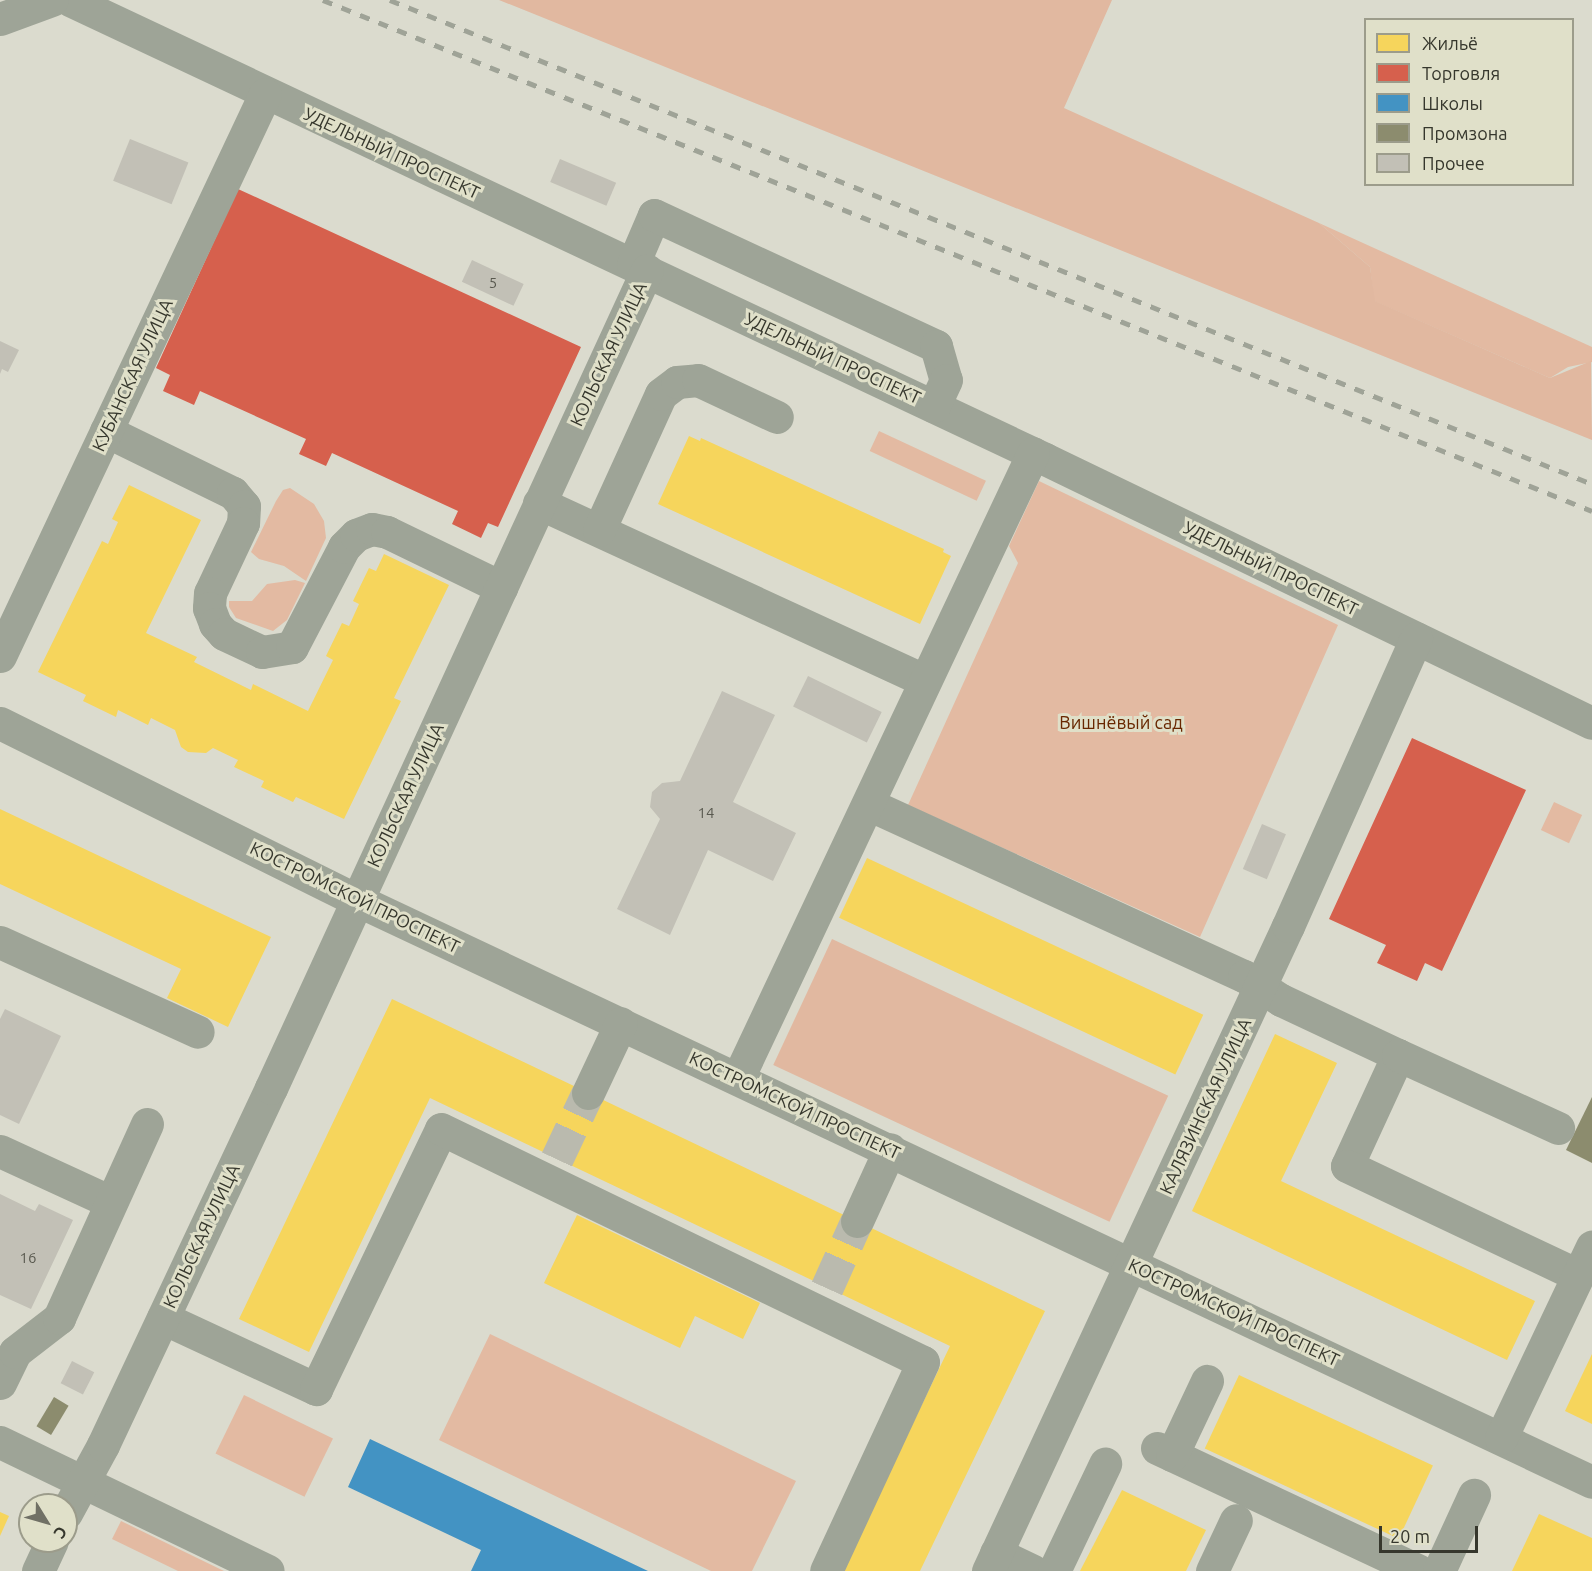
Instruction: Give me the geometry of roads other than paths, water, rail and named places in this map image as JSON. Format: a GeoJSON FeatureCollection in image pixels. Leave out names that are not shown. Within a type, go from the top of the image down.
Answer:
{"type":"FeatureCollection","features":[{"type":"Feature","properties":{"kind":"street"},"geometry":{"type":"LineString","coordinates":[[0,19],[52,0]]}},
{"type":"Feature","properties":{"kind":"street","name":"УДЕЛЬНЫЙ ПРОСПЕКТ"},"geometry":{"type":"LineString","coordinates":[[70,0],[265,94],[640,267],[1033,453],[1592,723]]}},
{"type":"Feature","properties":{"kind":"street","name":"КУБАНСКАЯ УЛИЦА"},"geometry":{"type":"LineString","coordinates":[[0,656],[265,94]]}},
{"type":"Feature","properties":{"kind":"street","name":"КОЛЬСКАЯ УЛИЦА"},"geometry":{"type":"LineString","coordinates":[[75,1493],[103,1445],[163,1318],[501,587],[640,267],[654,215],[936,346],[946,380],[934,406]]}},
{"type":"Feature","properties":{"kind":"street"},"geometry":{"type":"LineString","coordinates":[[599,530],[661,394],[677,382],[698,381],[777,417]]}},
{"type":"Feature","properties":{"kind":"street"},"geometry":{"type":"LineString","coordinates":[[106,431],[233,492],[244,506],[243,523],[210,593],[209,608],[215,624],[224,634],[262,652],[292,647],[344,547],[357,535],[372,529],[387,532],[501,587]]}},
{"type":"Feature","properties":{"kind":"street"},"geometry":{"type":"LineString","coordinates":[[738,1078],[1033,453]]}},
{"type":"Feature","properties":{"kind":"street"},"geometry":{"type":"LineString","coordinates":[[539,503],[924,680]]}},
{"type":"Feature","properties":{"kind":"street","name":"КАЛЯЗИНСКАЯ УЛИЦА"},"geometry":{"type":"LineString","coordinates":[[992,1562],[1260,986],[1416,638]]}},
{"type":"Feature","properties":{"kind":"street","name":"КОСТРОМСКОЙ ПРОСПЕКТ"},"geometry":{"type":"LineString","coordinates":[[0,723],[357,900],[890,1149],[1592,1482]]}},
{"type":"Feature","properties":{"kind":"street"},"geometry":{"type":"LineString","coordinates":[[868,804],[1260,986],[1398,1055],[1558,1128]]}},
{"type":"Feature","properties":{"kind":"street"},"geometry":{"type":"LineString","coordinates":[[0,942],[198,1032]]}},
{"type":"Feature","properties":{"kind":"street"},"geometry":{"type":"LineString","coordinates":[[588,1093],[621,1023]]}},
{"type":"Feature","properties":{"kind":"street"},"geometry":{"type":"LineString","coordinates":[[1398,1055],[1347,1166],[1585,1260],[1501,1438]]}},
{"type":"Feature","properties":{"kind":"street"},"geometry":{"type":"LineString","coordinates":[[0,1383],[7,1349],[59,1318],[147,1124]]}},
{"type":"Feature","properties":{"kind":"street"},"geometry":{"type":"LineString","coordinates":[[163,1318],[316,1389],[441,1129],[821,1299],[923,1362],[826,1571]]}},
{"type":"Feature","properties":{"kind":"street"},"geometry":{"type":"LineString","coordinates":[[857,1221],[890,1149]]}},
{"type":"Feature","properties":{"kind":"street"},"geometry":{"type":"LineString","coordinates":[[0,1151],[111,1202]]}},
{"type":"Feature","properties":{"kind":"street"},"geometry":{"type":"LineString","coordinates":[[1207,1381],[1164,1452],[1419,1571]]}},
{"type":"Feature","properties":{"kind":"street"},"geometry":{"type":"LineString","coordinates":[[0,1442],[268,1571]]}},
{"type":"Feature","properties":{"kind":"street"},"geometry":{"type":"LineString","coordinates":[[1054,1571],[1105,1464]]}},
{"type":"Feature","properties":{"kind":"street"},"geometry":{"type":"LineString","coordinates":[[1439,1571],[1474,1495]]}},
{"type":"Feature","properties":{"kind":"street"},"geometry":{"type":"LineString","coordinates":[[1212,1571],[1236,1520]]}},
{"type":"Feature","properties":{"kind":"street"},"geometry":{"type":"LineString","coordinates":[[38,1571],[46,1553]]}},
{"type":"Feature","properties":{"kind":"street"},"geometry":{"type":"LineString","coordinates":[[992,1562],[1033,1571]]}},
{"type":"Feature","properties":{"kind":"tunnel"},"geometry":{"type":"LineString","coordinates":[[557,1159],[588,1093]]}},
{"type":"Feature","properties":{"kind":"tunnel"},"geometry":{"type":"LineString","coordinates":[[827,1288],[857,1221]]}},
{"type":"Feature","properties":{"kind":"railway"},"geometry":{"type":"LineString","coordinates":[[323,0],[1592,511]]}},
{"type":"Feature","properties":{"kind":"railway"},"geometry":{"type":"LineString","coordinates":[[390,0],[1592,484]]}},
{"type":"Feature","properties":{"kind":"park label","name":"Вишнёвый сад"},"geometry":{"type":"Point","coordinates":[1121,722]}}]}
